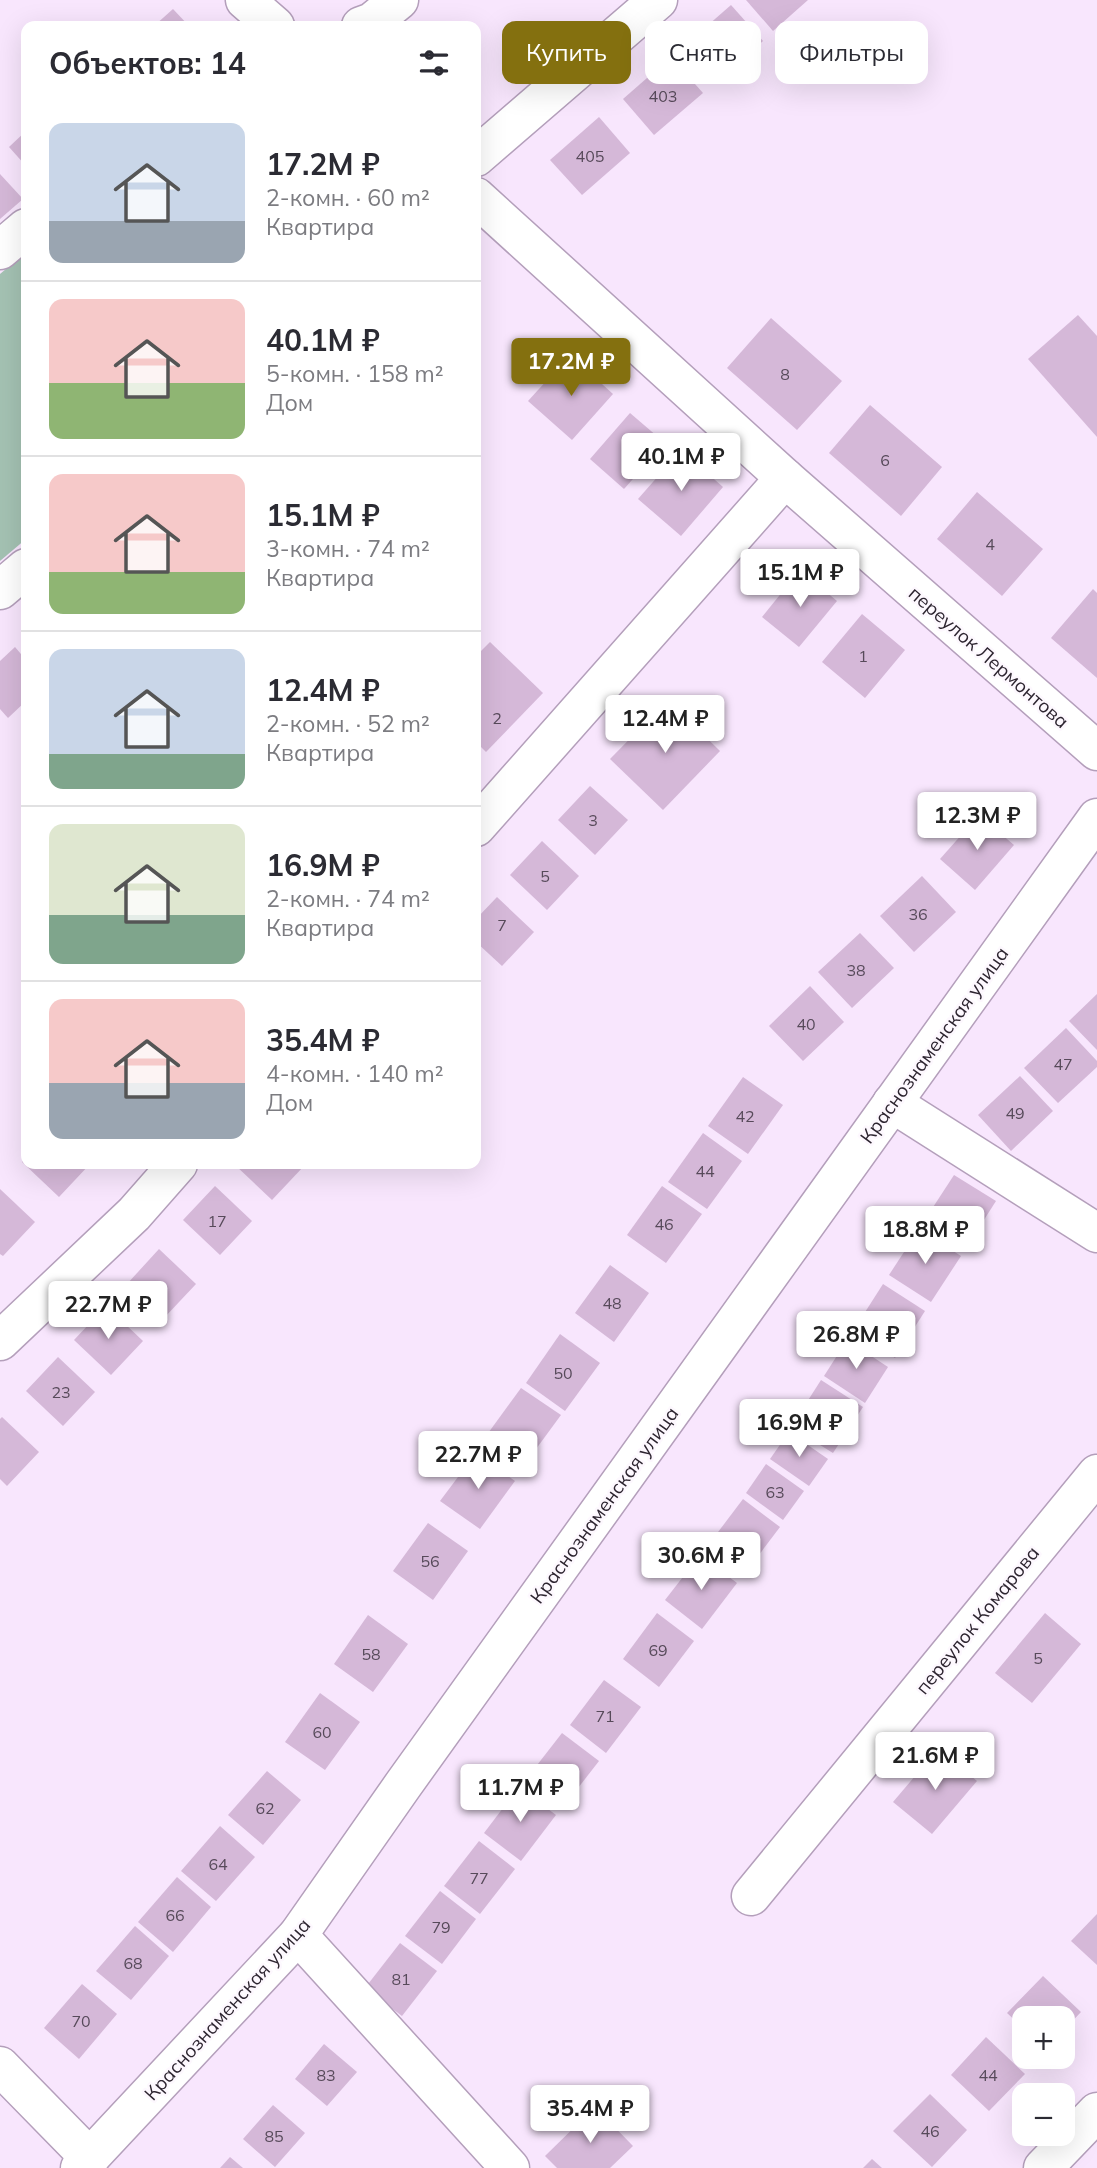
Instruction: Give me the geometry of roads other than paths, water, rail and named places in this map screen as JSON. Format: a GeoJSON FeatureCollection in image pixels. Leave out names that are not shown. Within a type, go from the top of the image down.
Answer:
{"type":"FeatureCollection","features":[{"type":"Feature","properties":{"kind":"street"},"geometry":{"type":"LineString","coordinates":[[245,0],[269,21]]}},
{"type":"Feature","properties":{"kind":"street"},"geometry":{"type":"LineString","coordinates":[[373,21],[399,0]]}},
{"type":"Feature","properties":{"kind":"street"},"geometry":{"type":"LineString","coordinates":[[481,153],[659,0]]}},
{"type":"Feature","properties":{"kind":"street","name":"переулок Лермонтова"},"geometry":{"type":"LineString","coordinates":[[481,203],[785,478],[1097,751]]}},
{"type":"Feature","properties":{"kind":"street"},"geometry":{"type":"LineString","coordinates":[[0,250],[21,232]]}},
{"type":"Feature","properties":{"kind":"street"},"geometry":{"type":"LineString","coordinates":[[481,821],[785,478]]}},
{"type":"Feature","properties":{"kind":"street"},"geometry":{"type":"LineString","coordinates":[[0,590],[21,572]]}},
{"type":"Feature","properties":{"kind":"street","name":"Краснознаменская улица"},"geometry":{"type":"LineString","coordinates":[[85,2163],[298,1935],[402,1785],[1097,818]]}},
{"type":"Feature","properties":{"kind":"street"},"geometry":{"type":"LineString","coordinates":[[892,1103],[1097,1233]]}},
{"type":"Feature","properties":{"kind":"street"},"geometry":{"type":"LineString","coordinates":[[0,1341],[134,1214],[174,1169]]}},
{"type":"Feature","properties":{"kind":"street","name":"переулок Комарова"},"geometry":{"type":"LineString","coordinates":[[751,1896],[1097,1474]]}},
{"type":"Feature","properties":{"kind":"street"},"geometry":{"type":"LineString","coordinates":[[298,1935],[510,2168]]}},
{"type":"Feature","properties":{"kind":"street"},"geometry":{"type":"LineString","coordinates":[[0,2066],[85,2163]]}},
{"type":"Feature","properties":{"kind":"street"},"geometry":{"type":"LineString","coordinates":[[1043,2168],[1097,2112]]}}]}
